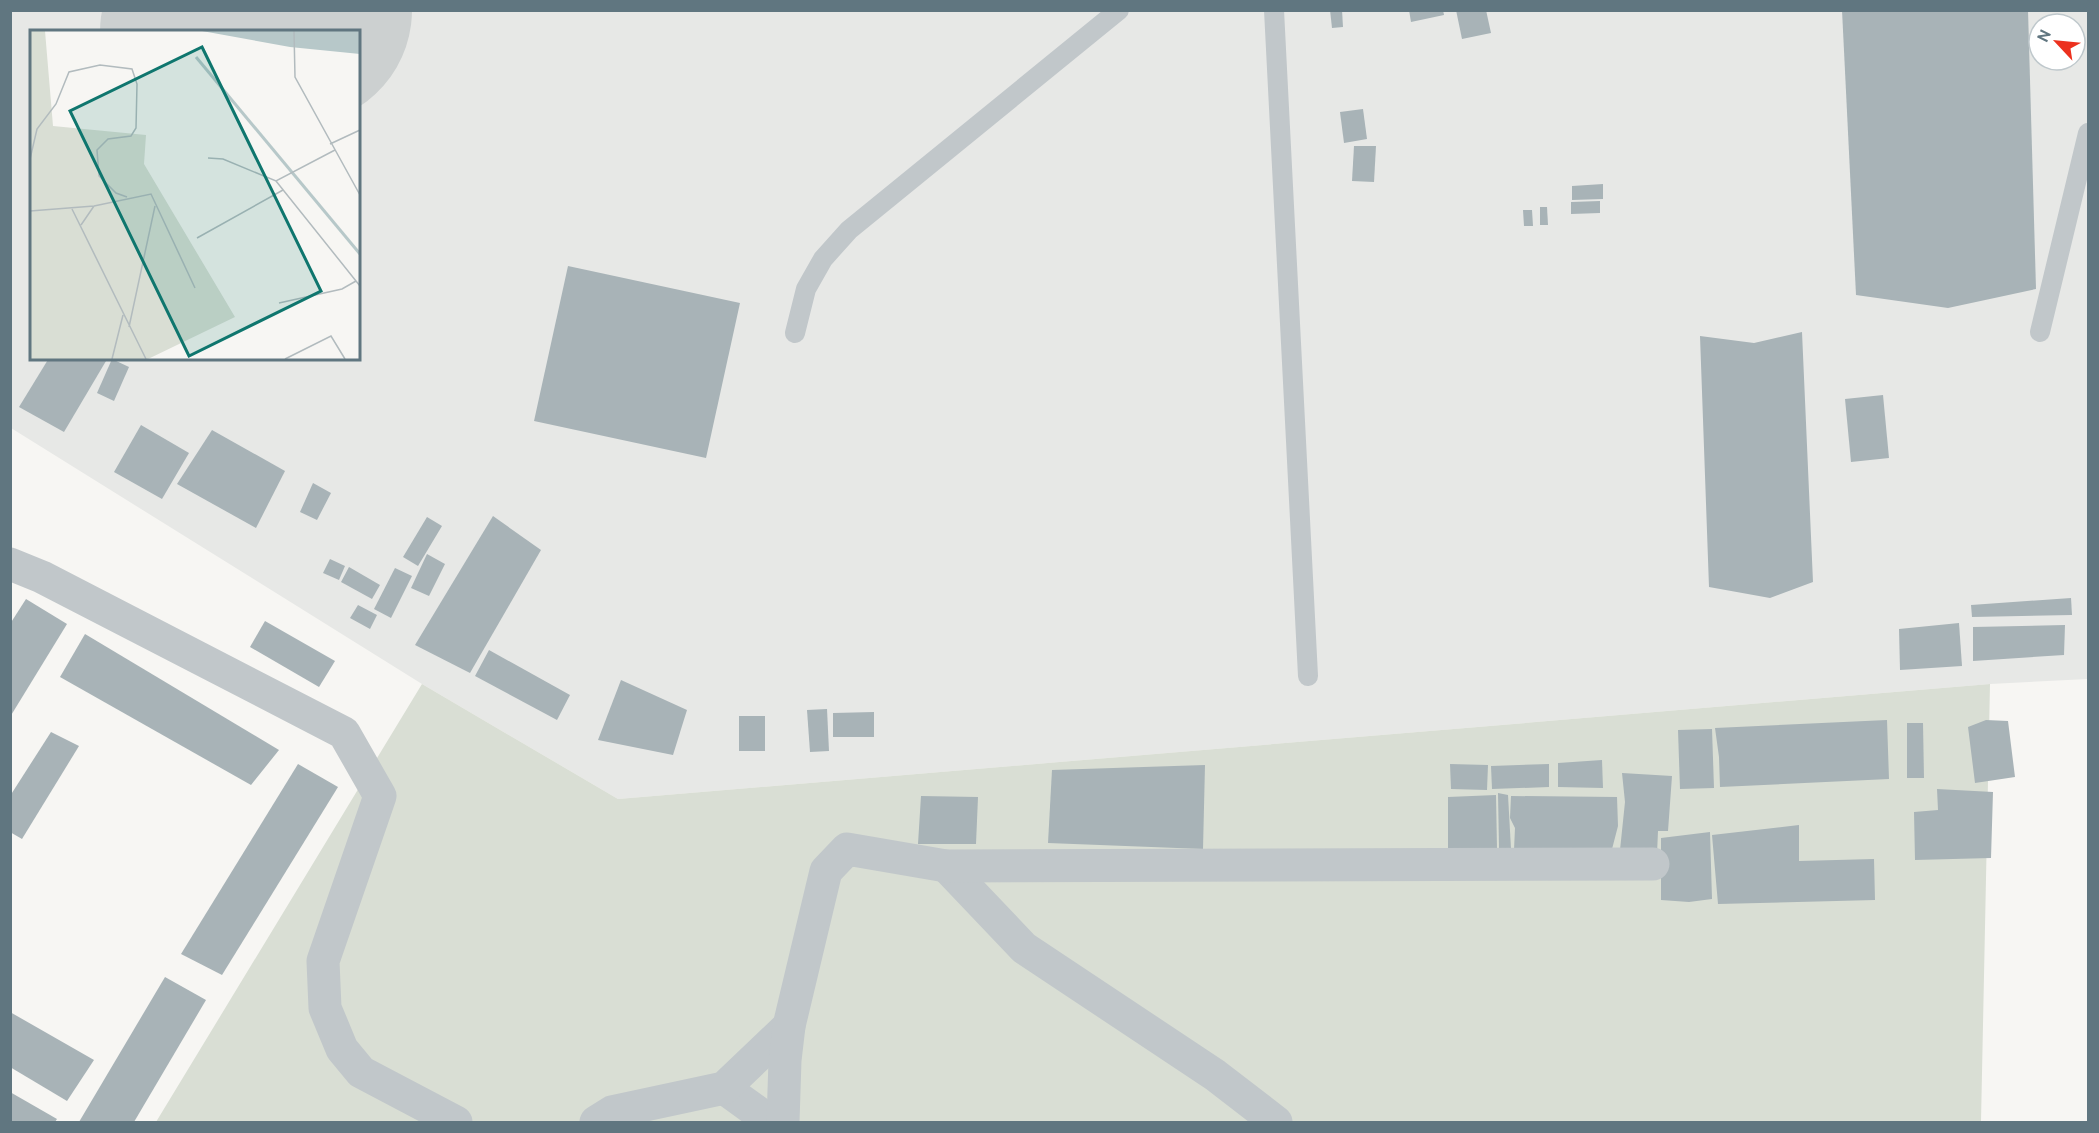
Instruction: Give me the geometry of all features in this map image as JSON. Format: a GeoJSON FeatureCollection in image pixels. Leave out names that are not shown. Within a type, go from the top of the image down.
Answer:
{"type":"FeatureCollection","features":[{"type":"Feature","properties":{"kind":"street"},"geometry":{"type":"LineString","coordinates":[[10,564],[42,577],[344,733],[380,796],[323,961],[325,1008],[342,1048],[361,1072],[456,1122]]}},
{"type":"Feature","properties":{"kind":"street"},"geometry":{"type":"LineString","coordinates":[[783,1122],[785,1060],[789,1026],[826,871],[847,849],[946,866],[1653,864]]}},
{"type":"Feature","properties":{"kind":"street"},"geometry":{"type":"LineString","coordinates":[[946,866],[1024,948],[1215,1075],[1276,1122]]}},
{"type":"Feature","properties":{"kind":"street"},"geometry":{"type":"LineString","coordinates":[[596,1122],[612,1112],[724,1088],[789,1026]]}},
{"type":"Feature","properties":{"kind":"street"},"geometry":{"type":"LineString","coordinates":[[724,1088],[771,1122]]}},
{"type":"Feature","properties":{"kind":"lane"},"geometry":{"type":"LineString","coordinates":[[795,333],[806,289],[823,259],[849,230],[1119,10]]}},
{"type":"Feature","properties":{"kind":"lane"},"geometry":{"type":"LineString","coordinates":[[1274,10],[1308,676]]}},
{"type":"Feature","properties":{"kind":"lane"},"geometry":{"type":"LineString","coordinates":[[2040,332],[2088,133]]}},
{"type":"Feature","properties":{"kind":"shaded area"},"geometry":{"type":"Polygon","coordinates":[[[10,11],[2088,11],[2088,679],[1990,684],[618,799],[422,684],[11,428],[10,11]]]}},
{"type":"Feature","properties":{"kind":"shaded area"},"geometry":{"type":"Polygon","coordinates":[[[422,684],[618,799],[1990,684],[1981,1122],[156,1122],[422,684]]]}},
{"type":"Feature","properties":{"kind":"building"},"geometry":{"type":"Polygon","coordinates":[[[1330,10],[1342,10],[1343,27],[1332,28],[1330,10]]]}},
{"type":"Feature","properties":{"kind":"building"},"geometry":{"type":"Polygon","coordinates":[[[1409,10],[1443,10],[1444,15],[1411,22],[1409,10]]]}},
{"type":"Feature","properties":{"kind":"building"},"geometry":{"type":"Polygon","coordinates":[[[1456,10],[1486,10],[1491,33],[1462,39],[1456,10]]]}},
{"type":"Feature","properties":{"kind":"building"},"geometry":{"type":"Polygon","coordinates":[[[1842,10],[2028,10],[2027,72],[2030,72],[2036,289],[1948,308],[1856,295],[1842,10]]]}},
{"type":"Feature","properties":{"kind":"building"},"geometry":{"type":"Polygon","coordinates":[[[1363,109],[1367,139],[1344,143],[1340,112],[1363,109]]]}},
{"type":"Feature","properties":{"kind":"building"},"geometry":{"type":"Polygon","coordinates":[[[1354,146],[1376,146],[1374,182],[1352,181],[1354,146]]]}},
{"type":"Feature","properties":{"kind":"building"},"geometry":{"type":"Polygon","coordinates":[[[1603,184],[1603,199],[1572,200],[1572,186],[1603,184]]]}},
{"type":"Feature","properties":{"kind":"building"},"geometry":{"type":"Polygon","coordinates":[[[1600,201],[1600,213],[1571,214],[1571,202],[1600,201]]]}},
{"type":"Feature","properties":{"kind":"building"},"geometry":{"type":"Polygon","coordinates":[[[1540,207],[1547,207],[1548,225],[1540,225],[1540,207]]]}},
{"type":"Feature","properties":{"kind":"building"},"geometry":{"type":"Polygon","coordinates":[[[1523,210],[1532,210],[1533,226],[1524,226],[1523,210]]]}},
{"type":"Feature","properties":{"kind":"building"},"geometry":{"type":"Polygon","coordinates":[[[568,266],[740,303],[706,458],[534,421],[568,266]]]}},
{"type":"Feature","properties":{"kind":"building"},"geometry":{"type":"Polygon","coordinates":[[[1802,332],[1813,582],[1770,598],[1709,587],[1700,336],[1754,343],[1802,332]]]}},
{"type":"Feature","properties":{"kind":"building"},"geometry":{"type":"Polygon","coordinates":[[[48,360],[106,361],[64,432],[19,407],[48,360]]]}},
{"type":"Feature","properties":{"kind":"building"},"geometry":{"type":"Polygon","coordinates":[[[112,360],[129,367],[114,401],[97,393],[112,360]]]}},
{"type":"Feature","properties":{"kind":"building"},"geometry":{"type":"Polygon","coordinates":[[[1883,395],[1889,458],[1851,462],[1845,399],[1883,395]]]}},
{"type":"Feature","properties":{"kind":"building"},"geometry":{"type":"Polygon","coordinates":[[[141,425],[189,453],[162,499],[114,472],[141,425]]]}},
{"type":"Feature","properties":{"kind":"building"},"geometry":{"type":"Polygon","coordinates":[[[212,430],[285,471],[256,528],[177,484],[212,430]]]}},
{"type":"Feature","properties":{"kind":"building"},"geometry":{"type":"Polygon","coordinates":[[[313,483],[331,493],[317,520],[300,512],[313,483]]]}},
{"type":"Feature","properties":{"kind":"building"},"geometry":{"type":"Polygon","coordinates":[[[493,516],[541,550],[470,673],[415,645],[493,516]]]}},
{"type":"Feature","properties":{"kind":"building"},"geometry":{"type":"Polygon","coordinates":[[[427,517],[442,526],[418,566],[403,557],[427,517]]]}},
{"type":"Feature","properties":{"kind":"building"},"geometry":{"type":"Polygon","coordinates":[[[427,554],[445,564],[429,596],[411,588],[427,554]]]}},
{"type":"Feature","properties":{"kind":"building"},"geometry":{"type":"Polygon","coordinates":[[[330,559],[345,566],[339,580],[323,573],[330,559]]]}},
{"type":"Feature","properties":{"kind":"building"},"geometry":{"type":"Polygon","coordinates":[[[349,567],[380,585],[372,599],[341,582],[349,567]]]}},
{"type":"Feature","properties":{"kind":"building"},"geometry":{"type":"Polygon","coordinates":[[[395,568],[412,576],[391,618],[374,609],[395,568]]]}},
{"type":"Feature","properties":{"kind":"building"},"geometry":{"type":"Polygon","coordinates":[[[2071,598],[2072,615],[1972,617],[1971,605],[2071,598]]]}},
{"type":"Feature","properties":{"kind":"building"},"geometry":{"type":"Polygon","coordinates":[[[26,599],[67,624],[10,717],[10,624],[26,599]]]}},
{"type":"Feature","properties":{"kind":"building"},"geometry":{"type":"Polygon","coordinates":[[[358,605],[377,615],[370,629],[350,618],[358,605]]]}},
{"type":"Feature","properties":{"kind":"building"},"geometry":{"type":"Polygon","coordinates":[[[265,621],[335,661],[319,687],[250,647],[265,621]]]}},
{"type":"Feature","properties":{"kind":"building"},"geometry":{"type":"Polygon","coordinates":[[[1959,623],[1962,666],[1900,670],[1899,629],[1959,623]]]}},
{"type":"Feature","properties":{"kind":"building"},"geometry":{"type":"Polygon","coordinates":[[[2065,625],[2064,655],[1973,661],[1973,627],[2065,625]]]}},
{"type":"Feature","properties":{"kind":"building"},"geometry":{"type":"Polygon","coordinates":[[[85,634],[279,750],[251,785],[60,677],[85,634]]]}},
{"type":"Feature","properties":{"kind":"building"},"geometry":{"type":"Polygon","coordinates":[[[489,650],[570,695],[557,720],[475,676],[489,650]]]}},
{"type":"Feature","properties":{"kind":"building"},"geometry":{"type":"Polygon","coordinates":[[[621,680],[687,710],[673,755],[598,740],[621,680]]]}},
{"type":"Feature","properties":{"kind":"building"},"geometry":{"type":"Polygon","coordinates":[[[827,709],[829,751],[810,752],[807,710],[827,709]]]}},
{"type":"Feature","properties":{"kind":"building"},"geometry":{"type":"Polygon","coordinates":[[[874,712],[874,737],[833,737],[833,713],[874,712]]]}},
{"type":"Feature","properties":{"kind":"building"},"geometry":{"type":"Polygon","coordinates":[[[739,716],[765,716],[765,751],[739,751],[739,716]]]}},
{"type":"Feature","properties":{"kind":"building"},"geometry":{"type":"Polygon","coordinates":[[[1887,720],[1889,779],[1720,787],[1715,728],[1887,720]]]}},
{"type":"Feature","properties":{"kind":"building"},"geometry":{"type":"Polygon","coordinates":[[[1986,720],[2008,721],[2015,777],[1975,783],[1968,727],[1986,720]]]}},
{"type":"Feature","properties":{"kind":"building"},"geometry":{"type":"Polygon","coordinates":[[[1907,723],[1923,723],[1924,778],[1907,778],[1907,723]]]}},
{"type":"Feature","properties":{"kind":"building"},"geometry":{"type":"Polygon","coordinates":[[[1712,729],[1714,788],[1680,789],[1678,730],[1712,729]]]}},
{"type":"Feature","properties":{"kind":"building"},"geometry":{"type":"Polygon","coordinates":[[[51,732],[79,746],[22,839],[10,832],[10,796],[51,732]]]}},
{"type":"Feature","properties":{"kind":"building"},"geometry":{"type":"Polygon","coordinates":[[[1602,760],[1603,788],[1558,787],[1558,763],[1602,760]]]}},
{"type":"Feature","properties":{"kind":"building"},"geometry":{"type":"Polygon","coordinates":[[[298,764],[338,787],[222,975],[181,954],[298,764]]]}},
{"type":"Feature","properties":{"kind":"building"},"geometry":{"type":"Polygon","coordinates":[[[1450,764],[1488,765],[1487,790],[1451,789],[1450,764]]]}},
{"type":"Feature","properties":{"kind":"building"},"geometry":{"type":"Polygon","coordinates":[[[1549,764],[1549,787],[1492,789],[1491,766],[1549,764]]]}},
{"type":"Feature","properties":{"kind":"building"},"geometry":{"type":"Polygon","coordinates":[[[1205,765],[1203,849],[1048,843],[1052,770],[1205,765]]]}},
{"type":"Feature","properties":{"kind":"building"},"geometry":{"type":"Polygon","coordinates":[[[1622,773],[1672,776],[1668,831],[1658,831],[1657,854],[1620,850],[1625,802],[1622,773]]]}},
{"type":"Feature","properties":{"kind":"building"},"geometry":{"type":"Polygon","coordinates":[[[1937,789],[1993,792],[1991,858],[1915,860],[1914,812],[1938,810],[1937,789]]]}},
{"type":"Feature","properties":{"kind":"building"},"geometry":{"type":"Polygon","coordinates":[[[1498,793],[1508,795],[1511,849],[1499,848],[1498,793]]]}},
{"type":"Feature","properties":{"kind":"building"},"geometry":{"type":"Polygon","coordinates":[[[1496,795],[1497,849],[1448,848],[1448,797],[1496,795]]]}},
{"type":"Feature","properties":{"kind":"building"},"geometry":{"type":"Polygon","coordinates":[[[921,796],[978,797],[976,844],[918,844],[921,796]]]}},
{"type":"Feature","properties":{"kind":"building"},"geometry":{"type":"Polygon","coordinates":[[[1511,796],[1617,797],[1618,826],[1611,853],[1514,850],[1515,828],[1510,818],[1511,796]]]}},
{"type":"Feature","properties":{"kind":"building"},"geometry":{"type":"Polygon","coordinates":[[[1799,825],[1799,861],[1874,859],[1875,900],[1718,904],[1712,835],[1799,825]]]}},
{"type":"Feature","properties":{"kind":"building"},"geometry":{"type":"Polygon","coordinates":[[[1710,832],[1712,899],[1689,902],[1661,900],[1661,838],[1710,832]]]}},
{"type":"Feature","properties":{"kind":"building"},"geometry":{"type":"Polygon","coordinates":[[[165,977],[206,1000],[134,1122],[79,1122],[165,977]]]}},
{"type":"Feature","properties":{"kind":"building"},"geometry":{"type":"Polygon","coordinates":[[[10,1012],[94,1060],[67,1101],[10,1067],[10,1012]]]}},
{"type":"Feature","properties":{"kind":"building"},"geometry":{"type":"Polygon","coordinates":[[[10,1092],[57,1119],[55,1122],[10,1122],[10,1092]]]}},
{"type":"Feature","properties":{"kind":"runway"},"geometry":{"type":"LineString","coordinates":[[222,30],[297,10]]}}]}
